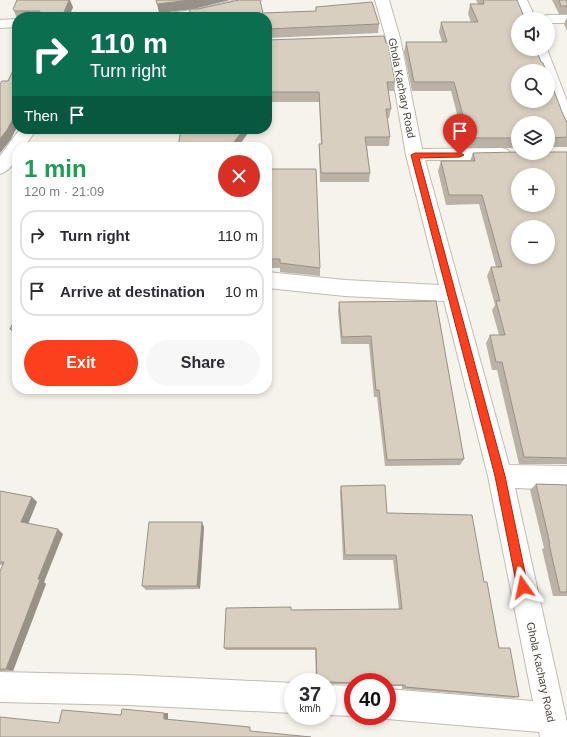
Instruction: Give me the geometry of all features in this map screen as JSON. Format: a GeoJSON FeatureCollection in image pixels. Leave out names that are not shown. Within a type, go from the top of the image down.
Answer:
{"type":"FeatureCollection","features":[{"type":"Feature","properties":{"kind":"street"},"geometry":{"type":"LineString","coordinates":[[203,12],[254,0]]}},
{"type":"Feature","properties":{"kind":"street","name":"Ghola Kachary Road"},"geometry":{"type":"LineString","coordinates":[[382,0],[385,38],[500,476],[553,728]]}},
{"type":"Feature","properties":{"kind":"street"},"geometry":{"type":"LineString","coordinates":[[520,0],[526,12]]}},
{"type":"Feature","properties":{"kind":"street"},"geometry":{"type":"LineString","coordinates":[[555,19],[567,19]]}},
{"type":"Feature","properties":{"kind":"street"},"geometry":{"type":"LineString","coordinates":[[0,24],[12,23]]}},
{"type":"Feature","properties":{"kind":"street"},"geometry":{"type":"LineString","coordinates":[[555,90],[567,121]]}},
{"type":"Feature","properties":{"kind":"street"},"geometry":{"type":"LineString","coordinates":[[0,168],[12,152]]}},
{"type":"Feature","properties":{"kind":"street"},"geometry":{"type":"LineString","coordinates":[[415,155],[511,154]]}},
{"type":"Feature","properties":{"kind":"street"},"geometry":{"type":"LineString","coordinates":[[272,281],[344,288],[452,294]]}},
{"type":"Feature","properties":{"kind":"street"},"geometry":{"type":"LineString","coordinates":[[500,476],[567,478]]}},
{"type":"Feature","properties":{"kind":"street"},"geometry":{"type":"LineString","coordinates":[[0,687],[129,690],[284,698]]}},
{"type":"Feature","properties":{"kind":"street"},"geometry":{"type":"LineString","coordinates":[[396,705],[553,728]]}},
{"type":"Feature","properties":{"kind":"building"},"geometry":{"type":"Polygon","coordinates":[[[17,0],[69,0],[64,12],[15,11],[13,9],[17,0]]]}},
{"type":"Feature","properties":{"kind":"building"},"geometry":{"type":"Polygon","coordinates":[[[156,0],[190,0],[157,4],[156,0]]]}},
{"type":"Feature","properties":{"kind":"building"},"geometry":{"type":"Polygon","coordinates":[[[239,0],[260,0],[263,12],[190,12],[190,9],[198,9],[239,0]]]}},
{"type":"Feature","properties":{"kind":"building"},"geometry":{"type":"Polygon","coordinates":[[[483,0],[517,0],[522,12],[511,12],[511,56],[539,56],[543,64],[511,64],[511,108],[555,108],[555,94],[567,123],[567,137],[555,138],[555,116],[511,116],[511,138],[469,138],[454,82],[414,82],[406,42],[447,42],[441,22],[478,22],[470,4],[484,4],[483,0]]]}},
{"type":"Feature","properties":{"kind":"building"},"geometry":{"type":"Polygon","coordinates":[[[559,0],[567,0],[567,6],[561,6],[559,0]]]}},
{"type":"Feature","properties":{"kind":"building"},"geometry":{"type":"Polygon","coordinates":[[[372,2],[379,24],[272,29],[272,13],[316,11],[316,7],[372,2]]]}},
{"type":"Feature","properties":{"kind":"building"},"geometry":{"type":"Polygon","coordinates":[[[384,36],[386,43],[388,43],[395,82],[387,82],[391,109],[386,109],[390,137],[365,137],[370,173],[321,173],[319,144],[322,144],[319,92],[272,92],[272,40],[384,36]]]}},
{"type":"Feature","properties":{"kind":"building"},"geometry":{"type":"Polygon","coordinates":[[[12,73],[12,121],[0,139],[0,84],[2,81],[8,81],[12,73]]]}},
{"type":"Feature","properties":{"kind":"building"},"geometry":{"type":"Polygon","coordinates":[[[180,134],[240,134],[234,142],[179,142],[180,134]]]}},
{"type":"Feature","properties":{"kind":"building"},"geometry":{"type":"Polygon","coordinates":[[[511,152],[511,160],[555,160],[555,152],[567,152],[567,458],[524,457],[502,362],[496,362],[490,335],[505,335],[496,301],[500,301],[491,267],[502,267],[482,195],[449,195],[441,161],[475,161],[473,153],[511,152]]]}},
{"type":"Feature","properties":{"kind":"building"},"geometry":{"type":"Polygon","coordinates":[[[272,169],[316,169],[320,268],[280,263],[280,259],[272,259],[272,169]]]}},
{"type":"Feature","properties":{"kind":"building"},"geometry":{"type":"Polygon","coordinates":[[[436,301],[464,459],[387,460],[379,390],[376,390],[371,336],[342,337],[339,302],[436,301]]]}},
{"type":"Feature","properties":{"kind":"building"},"geometry":{"type":"Polygon","coordinates":[[[536,484],[567,485],[567,592],[560,592],[536,484]]]}},
{"type":"Feature","properties":{"kind":"building"},"geometry":{"type":"Polygon","coordinates":[[[385,485],[387,513],[472,515],[484,582],[487,582],[499,648],[510,648],[519,697],[405,687],[405,685],[396,685],[396,673],[344,673],[344,683],[336,682],[336,673],[317,673],[316,648],[224,648],[226,608],[291,607],[291,610],[402,609],[396,555],[345,555],[341,486],[385,485]]]}},
{"type":"Feature","properties":{"kind":"building"},"geometry":{"type":"Polygon","coordinates":[[[0,491],[32,497],[21,522],[58,529],[38,579],[40,580],[6,669],[0,669],[0,571],[4,562],[0,562],[0,491]]]}},
{"type":"Feature","properties":{"kind":"building"},"geometry":{"type":"Polygon","coordinates":[[[149,522],[202,522],[197,586],[142,586],[149,522]]]}},
{"type":"Feature","properties":{"kind":"building"},"geometry":{"type":"Polygon","coordinates":[[[122,709],[164,713],[164,719],[250,727],[250,731],[311,737],[0,737],[0,717],[59,723],[62,710],[121,715],[122,709]]]}},
{"type":"Feature","properties":{"kind":"route"},"geometry":{"type":"LineString","coordinates":[[460,155],[415,155],[452,294],[460,330],[500,476],[523,587]]}}]}
